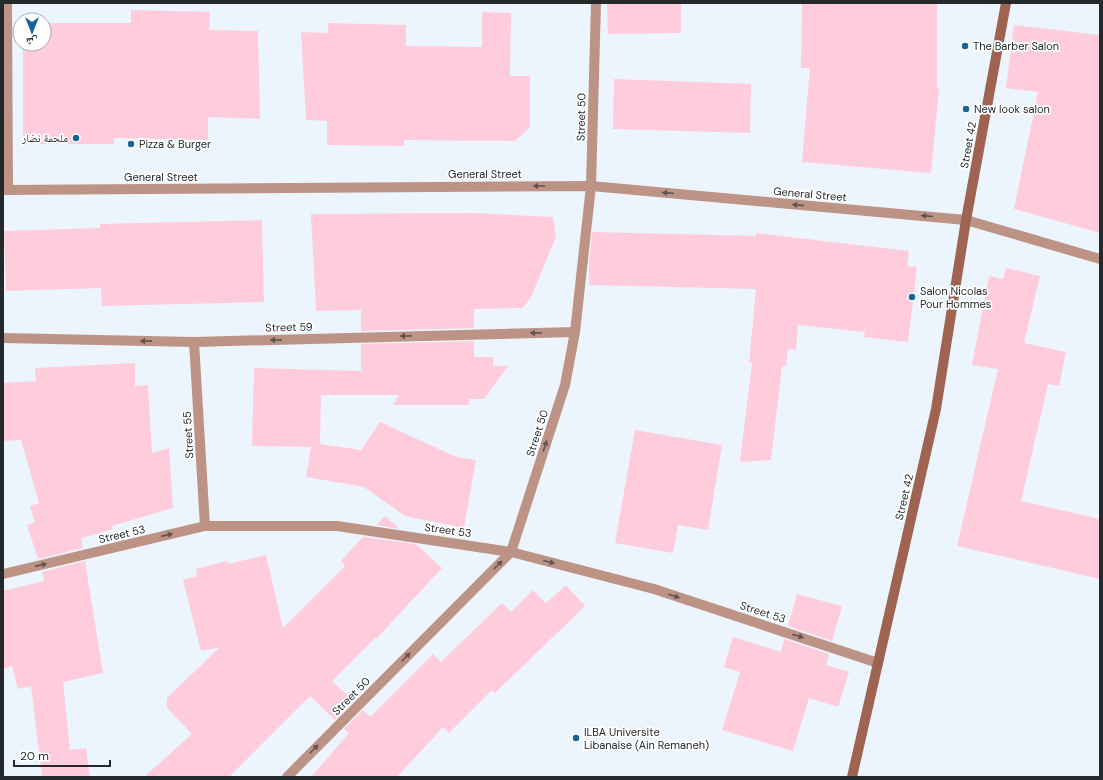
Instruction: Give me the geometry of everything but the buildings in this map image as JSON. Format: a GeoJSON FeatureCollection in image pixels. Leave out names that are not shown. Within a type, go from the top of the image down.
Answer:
{"type":"FeatureCollection","features":[{"type":"Feature","properties":{"kind":"street"},"geometry":{"type":"LineString","coordinates":[[5,190],[7,3]]}},
{"type":"Feature","properties":{"kind":"street","name":"Street 50"},"geometry":{"type":"LineString","coordinates":[[287,777],[511,552],[565,385],[575,332],[591,186],[596,3]]}},
{"type":"Feature","properties":{"kind":"street","name":"Street 42"},"geometry":{"type":"LineString","coordinates":[[852,777],[936,410],[966,220],[1006,3]]}},
{"type":"Feature","properties":{"kind":"street","name":"General Street"},"geometry":{"type":"LineString","coordinates":[[5,190],[591,186],[966,220]]}},
{"type":"Feature","properties":{"kind":"street"},"geometry":{"type":"LineString","coordinates":[[966,220],[1100,259]]}},
{"type":"Feature","properties":{"kind":"street","name":"Street 59"},"geometry":{"type":"LineString","coordinates":[[3,338],[194,342],[575,332]]}},
{"type":"Feature","properties":{"kind":"street","name":"Street 55"},"geometry":{"type":"LineString","coordinates":[[194,342],[205,526]]}},
{"type":"Feature","properties":{"kind":"street","name":"Street 53"},"geometry":{"type":"LineString","coordinates":[[3,574],[205,526],[337,526],[511,552],[654,589],[878,663]]}},
{"type":"Feature","properties":{"kind":"place","name":"The Barber Salon"},"geometry":{"type":"Point","coordinates":[965,46]}},
{"type":"Feature","properties":{"kind":"place","name":"New look salon"},"geometry":{"type":"Point","coordinates":[966,109]}},
{"type":"Feature","properties":{"kind":"place","name":"ملحمة نصّار"},"geometry":{"type":"Point","coordinates":[76,138]}},
{"type":"Feature","properties":{"kind":"place","name":"Pizza & Burger"},"geometry":{"type":"Point","coordinates":[131,144]}},
{"type":"Feature","properties":{"kind":"place","name":"Salon Nicolas Pour Hommes"},"geometry":{"type":"Point","coordinates":[912,297]}},
{"type":"Feature","properties":{"kind":"place","name":"ILBA Universite Libanaise (Ain Remaneh)"},"geometry":{"type":"Point","coordinates":[576,738]}}]}
